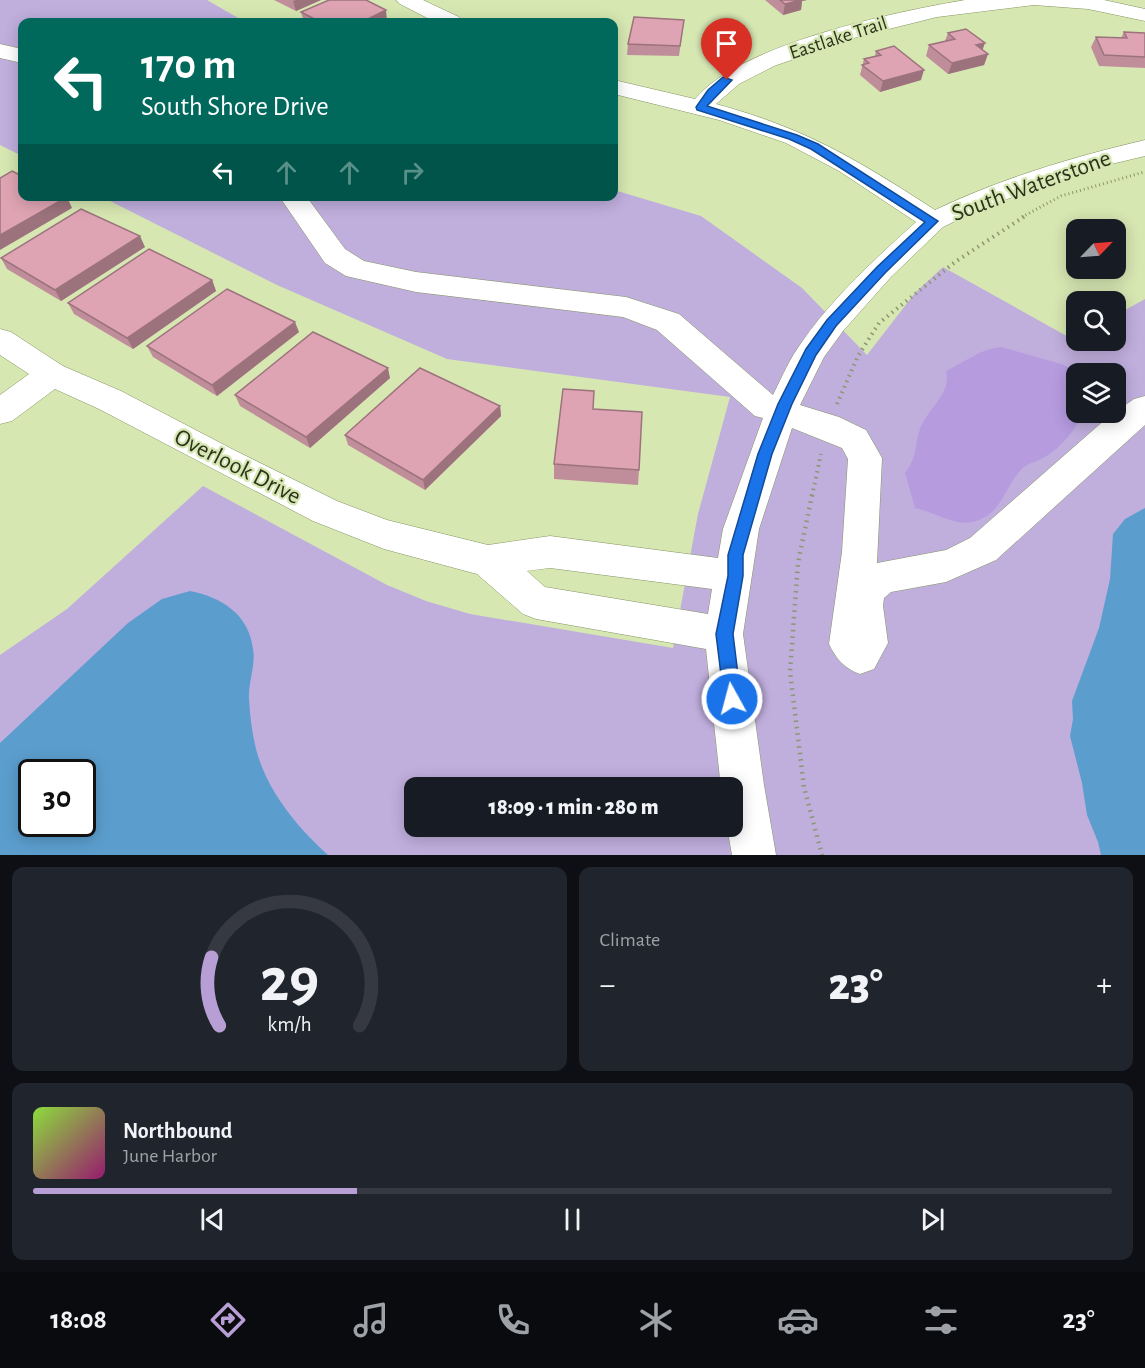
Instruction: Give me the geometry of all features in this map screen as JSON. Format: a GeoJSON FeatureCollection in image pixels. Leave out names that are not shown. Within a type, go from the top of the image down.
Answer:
{"type":"FeatureCollection","features":[{"type":"Feature","properties":{"kind":"street"},"geometry":{"type":"LineString","coordinates":[[407,0],[442,18]]}},
{"type":"Feature","properties":{"kind":"street","name":"Eastlake Trail"},"geometry":{"type":"LineString","coordinates":[[701,107],[712,92],[745,70],[838,35],[931,11],[1027,0]]}},
{"type":"Feature","properties":{"kind":"street"},"geometry":{"type":"LineString","coordinates":[[1041,0],[1088,3],[1145,15]]}},
{"type":"Feature","properties":{"kind":"street"},"geometry":{"type":"LineString","coordinates":[[0,51],[18,55]]}},
{"type":"Feature","properties":{"kind":"street"},"geometry":{"type":"LineString","coordinates":[[618,88],[701,107],[793,137],[814,147],[933,221]]}},
{"type":"Feature","properties":{"kind":"street","name":"South Waterstone"},"geometry":{"type":"LineString","coordinates":[[754,855],[742,785],[724,634],[741,529],[782,412],[811,352],[832,323],[881,270],[933,221],[971,203],[1078,164],[1145,148]]}},
{"type":"Feature","properties":{"kind":"street"},"geometry":{"type":"LineString","coordinates":[[296,201],[335,256],[356,269],[416,282],[626,307],[668,322],[749,395],[766,407],[826,426],[854,439],[865,458],[860,552],[849,644],[860,656],[868,643],[862,617],[865,593],[878,579],[902,572],[929,570],[962,562],[983,549],[1119,427],[1145,408]]}},
{"type":"Feature","properties":{"kind":"street","name":"Overlook Drive"},"geometry":{"type":"LineString","coordinates":[[0,340],[52,374],[110,400],[220,459],[325,511],[384,534],[488,561],[550,552],[735,576]]}},
{"type":"Feature","properties":{"kind":"street"},"geometry":{"type":"LineString","coordinates":[[0,412],[52,374]]}},
{"type":"Feature","properties":{"kind":"street","name":"Overlook Drive"},"geometry":{"type":"LineString","coordinates":[[488,561],[536,602],[724,634]]}},
{"type":"Feature","properties":{"kind":"shaded area"},"geometry":{"type":"Polygon","coordinates":[[[0,0],[207,0],[238,18],[18,18],[18,154],[0,145],[0,0]]]}},
{"type":"Feature","properties":{"kind":"shaded area"},"geometry":{"type":"Polygon","coordinates":[[[618,191],[701,216],[802,288],[867,355],[915,293],[943,267],[1066,336],[1066,351],[1126,351],[1126,309],[1145,299],[1145,855],[0,855],[0,655],[67,609],[203,486],[387,585],[426,601],[470,614],[673,648],[698,514],[730,397],[447,359],[277,285],[110,201],[618,201],[618,191]]]}},
{"type":"Feature","properties":{"kind":"shaded area"},"geometry":{"type":"Polygon","coordinates":[[[1001,347],[1066,366],[1066,423],[1077,423],[1066,439],[1054,450],[1028,464],[1017,474],[997,506],[983,518],[972,522],[958,522],[915,508],[905,473],[914,456],[923,422],[945,387],[946,371],[993,348],[1001,347]]]}},
{"type":"Feature","properties":{"kind":"water"},"geometry":{"type":"Polygon","coordinates":[[[1145,508],[1145,855],[1101,855],[1087,815],[1082,783],[1070,736],[1073,719],[1072,701],[1099,628],[1110,579],[1113,534],[1125,519],[1145,508]]]}},
{"type":"Feature","properties":{"kind":"water"},"geometry":{"type":"Polygon","coordinates":[[[190,591],[223,603],[239,617],[246,626],[254,655],[249,693],[255,743],[261,764],[275,794],[284,807],[305,833],[328,855],[0,855],[0,743],[128,623],[162,599],[190,591]]]}},
{"type":"Feature","properties":{"kind":"building"},"geometry":{"type":"Polygon","coordinates":[[[329,0],[366,0],[386,10],[370,18],[312,18],[301,12],[329,0]]]}},
{"type":"Feature","properties":{"kind":"building"},"geometry":{"type":"Polygon","coordinates":[[[780,0],[801,0],[785,4],[780,0]]]}},
{"type":"Feature","properties":{"kind":"building"},"geometry":{"type":"Polygon","coordinates":[[[634,17],[684,20],[680,46],[628,44],[634,17]]]}},
{"type":"Feature","properties":{"kind":"building"},"geometry":{"type":"Polygon","coordinates":[[[966,29],[985,43],[976,45],[988,54],[952,63],[929,45],[955,39],[948,33],[966,29]]]}},
{"type":"Feature","properties":{"kind":"building"},"geometry":{"type":"Polygon","coordinates":[[[1124,32],[1145,33],[1145,57],[1104,55],[1096,37],[1127,38],[1124,32]]]}},
{"type":"Feature","properties":{"kind":"building"},"geometry":{"type":"Polygon","coordinates":[[[894,46],[924,70],[883,81],[862,65],[869,63],[864,59],[881,55],[876,51],[894,46]]]}},
{"type":"Feature","properties":{"kind":"building"},"geometry":{"type":"Polygon","coordinates":[[[12,171],[18,174],[18,201],[60,201],[0,235],[0,178],[12,171]]]}},
{"type":"Feature","properties":{"kind":"building"},"geometry":{"type":"Polygon","coordinates":[[[81,209],[140,236],[55,290],[1,258],[81,209]]]}},
{"type":"Feature","properties":{"kind":"building"},"geometry":{"type":"Polygon","coordinates":[[[149,249],[212,280],[127,338],[68,303],[149,249]]]}},
{"type":"Feature","properties":{"kind":"building"},"geometry":{"type":"Polygon","coordinates":[[[227,289],[295,322],[212,385],[147,346],[227,289]]]}},
{"type":"Feature","properties":{"kind":"building"},"geometry":{"type":"Polygon","coordinates":[[[313,332],[388,368],[306,437],[235,395],[313,332]]]}},
{"type":"Feature","properties":{"kind":"building"},"geometry":{"type":"Polygon","coordinates":[[[420,368],[500,406],[423,480],[345,435],[420,368]]]}},
{"type":"Feature","properties":{"kind":"building"},"geometry":{"type":"Polygon","coordinates":[[[563,389],[594,391],[593,409],[642,412],[639,470],[554,464],[563,389]]]}},
{"type":"Feature","properties":{"kind":"route"},"geometry":{"type":"LineString","coordinates":[[727,80],[712,92],[701,107],[793,137],[814,147],[933,221],[881,270],[832,323],[811,352],[785,404],[765,454],[741,529],[736,555],[735,576],[724,634],[732,699]]}}]}
